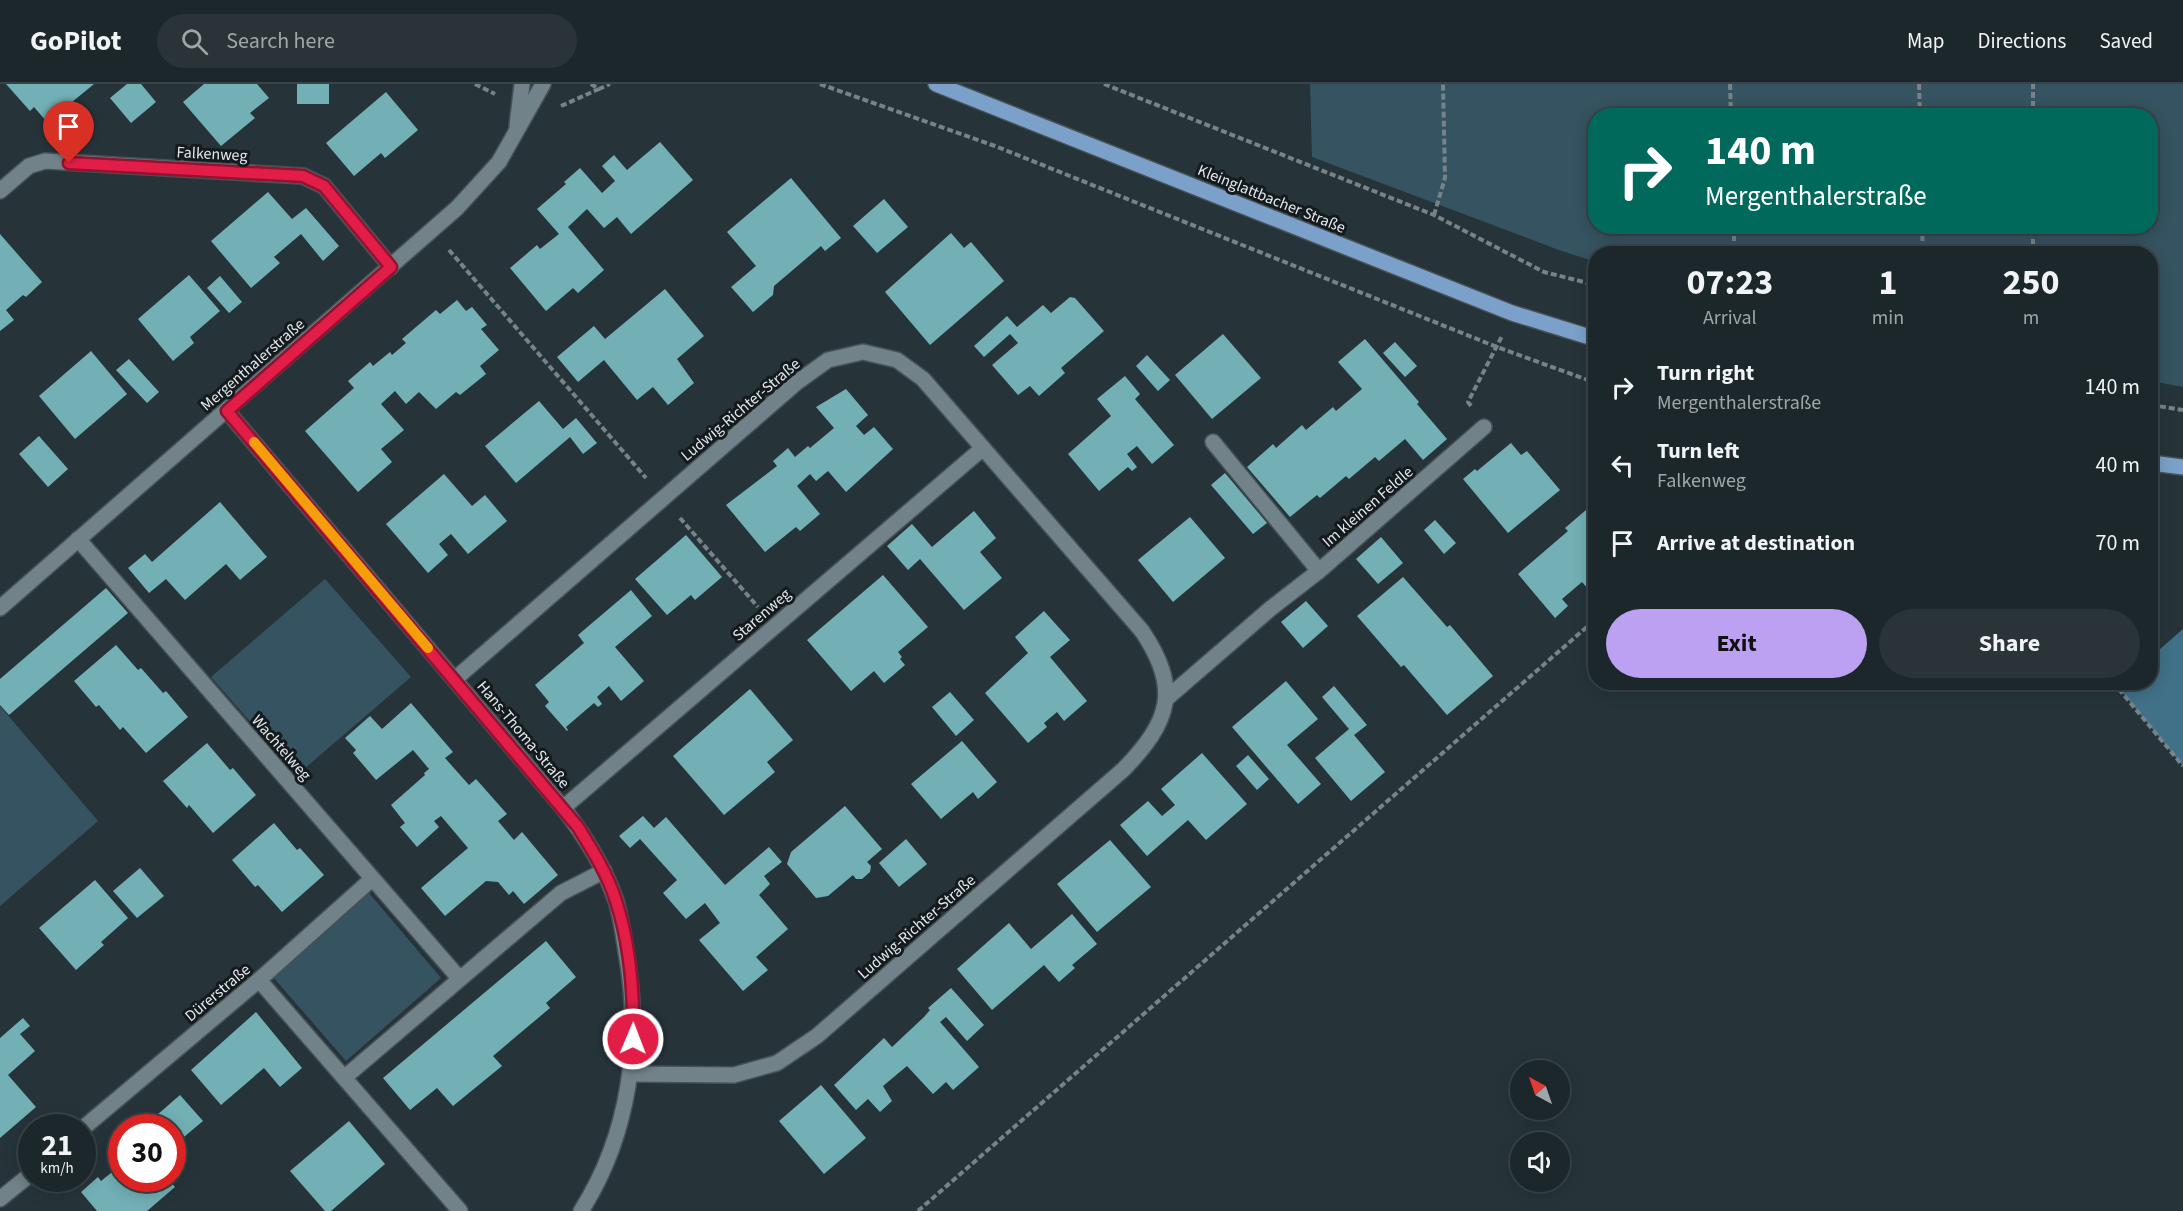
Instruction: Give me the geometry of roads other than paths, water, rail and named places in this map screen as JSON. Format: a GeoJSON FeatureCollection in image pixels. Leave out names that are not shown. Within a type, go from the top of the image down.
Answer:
{"type":"FeatureCollection","features":[{"type":"Feature","properties":{"kind":"main road","name":"Kleinglattbacher Straße"},"geometry":{"type":"LineString","coordinates":[[936,84],[1512,313],[1588,337]]}},
{"type":"Feature","properties":{"kind":"main road"},"geometry":{"type":"LineString","coordinates":[[2158,464],[2183,466]]}},
{"type":"Feature","properties":{"kind":"street","name":"Mergenthalerstraße"},"geometry":{"type":"LineString","coordinates":[[515,136],[522,84]]}},
{"type":"Feature","properties":{"kind":"street","name":"Mergenthalerstraße"},"geometry":{"type":"LineString","coordinates":[[0,608],[432,232],[479,186],[499,162],[543,84]]}},
{"type":"Feature","properties":{"kind":"street","name":"Falkenweg"},"geometry":{"type":"LineString","coordinates":[[0,191],[29,166],[45,161],[303,176],[324,186],[391,267]]}},
{"type":"Feature","properties":{"kind":"street","name":"Ludwig-Richter-Straße"},"geometry":{"type":"LineString","coordinates":[[455,680],[796,382],[828,360],[863,352],[897,360],[923,379],[1142,631],[1155,651],[1163,674],[1166,699],[1160,724],[1144,748],[1124,769],[817,1036],[777,1063],[734,1075],[630,1074]]}},
{"type":"Feature","properties":{"kind":"street","name":"Hans-Thoma-Straße"},"geometry":{"type":"LineString","coordinates":[[227,411],[563,808],[578,827],[604,871],[619,912],[631,979],[633,1009],[630,1074],[623,1114],[606,1164],[581,1211]]}},
{"type":"Feature","properties":{"kind":"street","name":"Im kleinen Feldle"},"geometry":{"type":"LineString","coordinates":[[1166,699],[1270,609],[1319,571],[1484,427]]}},
{"type":"Feature","properties":{"kind":"street"},"geometry":{"type":"LineString","coordinates":[[1213,442],[1319,571]]}},
{"type":"Feature","properties":{"kind":"street","name":"Starenweg"},"geometry":{"type":"LineString","coordinates":[[563,808],[983,448]]}},
{"type":"Feature","properties":{"kind":"street","name":"Wachtelweg"},"geometry":{"type":"LineString","coordinates":[[78,539],[459,978]]}},
{"type":"Feature","properties":{"kind":"street"},"geometry":{"type":"LineString","coordinates":[[345,1077],[561,893],[604,871]]}},
{"type":"Feature","properties":{"kind":"street","name":"Dürerstraße"},"geometry":{"type":"LineString","coordinates":[[96,1118],[259,980],[372,879]]}},
{"type":"Feature","properties":{"kind":"street"},"geometry":{"type":"LineString","coordinates":[[259,980],[459,1211]]}},
{"type":"Feature","properties":{"kind":"street"},"geometry":{"type":"LineString","coordinates":[[0,1199],[18,1184]]}}]}
